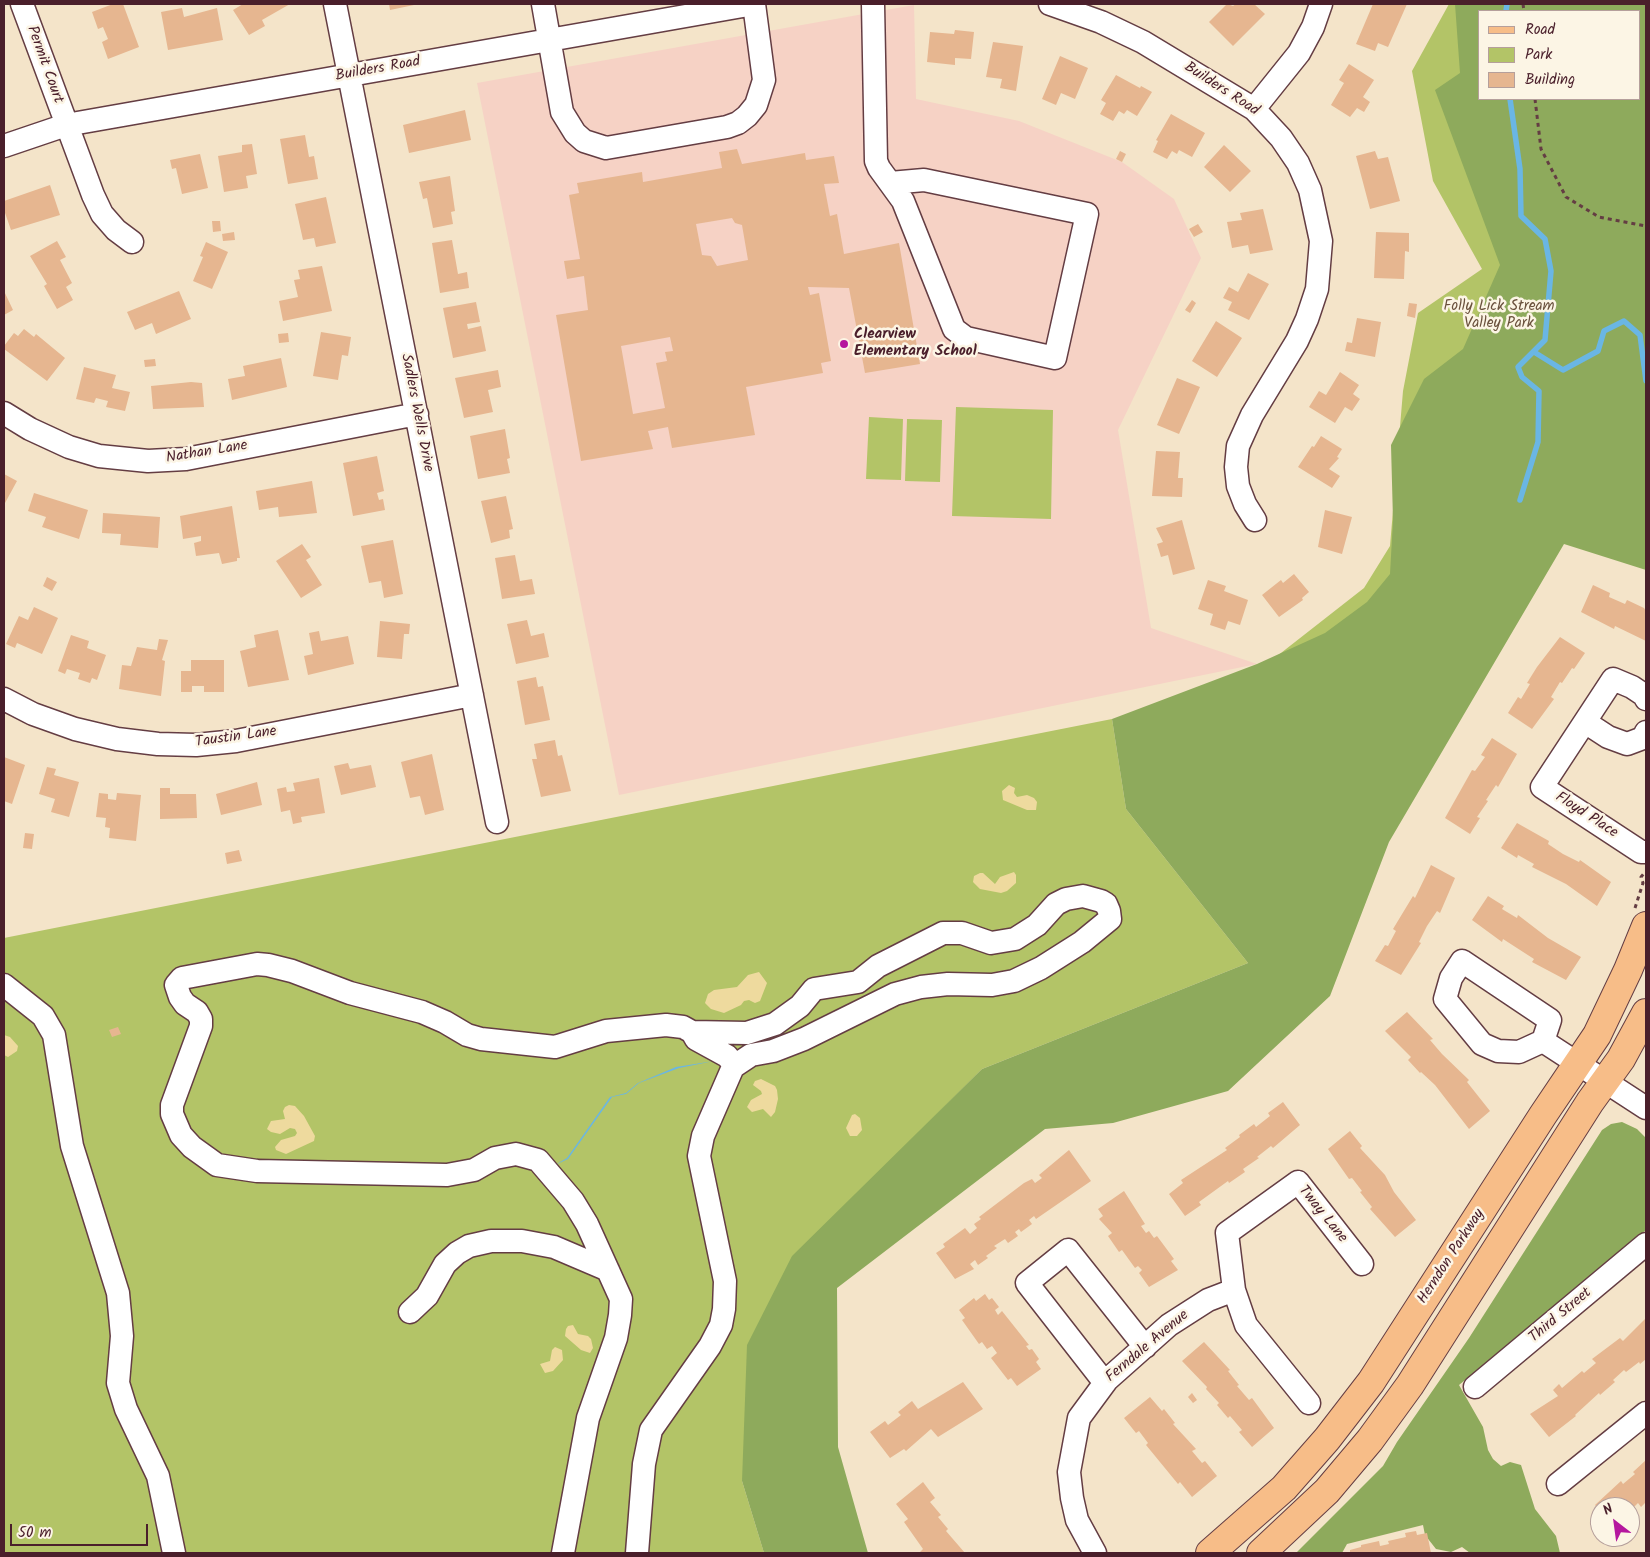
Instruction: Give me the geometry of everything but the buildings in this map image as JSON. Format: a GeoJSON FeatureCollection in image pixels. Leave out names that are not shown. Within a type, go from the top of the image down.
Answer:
{"type":"FeatureCollection","features":[{"type":"Feature","properties":{"kind":"main road","name":"Herndon Parkway"},"geometry":{"type":"LineString","coordinates":[[1210,1553],[1284,1488],[1351,1410],[1604,1022],[1646,926]]}},
{"type":"Feature","properties":{"kind":"main road"},"geometry":{"type":"LineString","coordinates":[[1261,1553],[1326,1491],[1390,1413],[1444,1333],[1590,1102],[1606,1081],[1646,1013]]}},
{"type":"Feature","properties":{"kind":"street","name":"Permit Court"},"geometry":{"type":"LineString","coordinates":[[22,4],[66,125],[102,214],[116,230],[132,242]]}},
{"type":"Feature","properties":{"kind":"street","name":"Sadlers Wells Drive"},"geometry":{"type":"LineString","coordinates":[[334,4],[497,822]]}},
{"type":"Feature","properties":{"kind":"street"},"geometry":{"type":"LineString","coordinates":[[543,4],[562,112],[576,133],[584,141],[606,148],[727,127],[738,123],[747,116],[762,92],[764,68],[754,4]]}},
{"type":"Feature","properties":{"kind":"street","name":"Builders Road"},"geometry":{"type":"LineString","coordinates":[[4,146],[66,125],[754,4]]}},
{"type":"Feature","properties":{"kind":"street"},"geometry":{"type":"LineString","coordinates":[[873,4],[875,153],[879,168],[902,202],[956,332],[966,338],[1055,358],[1087,214],[924,180],[890,183]]}},
{"type":"Feature","properties":{"kind":"street","name":"Builders Road"},"geometry":{"type":"LineString","coordinates":[[1050,4],[1101,22],[1143,42],[1254,109],[1281,138],[1298,163],[1310,190],[1320,241],[1317,289],[1297,341],[1252,415],[1238,446],[1236,467],[1238,486],[1245,504],[1255,520]]}},
{"type":"Feature","properties":{"kind":"street"},"geometry":{"type":"LineString","coordinates":[[1254,109],[1299,53],[1313,27],[1320,4]]}},
{"type":"Feature","properties":{"kind":"street","name":"Nathan Lane"},"geometry":{"type":"LineString","coordinates":[[4,413],[30,430],[69,447],[99,456],[148,461],[186,459],[417,414]]}},
{"type":"Feature","properties":{"kind":"street","name":"Floyd Place"},"geometry":{"type":"LineString","coordinates":[[1646,700],[1644,696],[1632,687],[1613,679],[1542,787],[1641,852],[1646,852]]}},
{"type":"Feature","properties":{"kind":"street","name":"Taustin Lane"},"geometry":{"type":"LineString","coordinates":[[4,699],[33,714],[75,729],[117,739],[158,744],[196,745],[236,741],[472,695]]}},
{"type":"Feature","properties":{"kind":"street"},"geometry":{"type":"LineString","coordinates":[[1585,722],[1608,737],[1627,744],[1643,738],[1646,732]]}},
{"type":"Feature","properties":{"kind":"street"},"geometry":{"type":"LineString","coordinates":[[563,1553],[588,1418],[616,1338],[621,1299],[587,1224],[573,1201],[538,1160],[516,1154],[495,1158],[474,1170],[447,1175],[257,1171],[217,1165],[180,1136],[172,1114],[172,1104],[202,1019],[180,997],[176,985],[178,980],[257,964],[268,965],[292,971],[356,995],[422,1012],[467,1035],[507,1043],[555,1047],[606,1031],[666,1025],[683,1028],[692,1032],[747,1033],[775,1024],[800,1006],[814,989],[858,982],[878,966],[943,933],[962,933],[991,943],[1015,939],[1037,924],[1056,904],[1066,898],[1084,896],[1106,904],[1110,919],[1082,942],[1041,968],[1014,981],[992,985],[948,984],[921,987],[895,994],[804,1039],[773,1051],[751,1055],[733,1067],[703,1136],[700,1156],[725,1281],[724,1309],[721,1325],[710,1346],[651,1430],[644,1464],[638,1553]]}},
{"type":"Feature","properties":{"kind":"street"},"geometry":{"type":"LineString","coordinates":[[1462,961],[1550,1020],[1543,1041],[1519,1052],[1498,1051],[1482,1044],[1445,999],[1451,978],[1462,961]]}},
{"type":"Feature","properties":{"kind":"street"},"geometry":{"type":"LineString","coordinates":[[4,986],[43,1016],[54,1035],[72,1146],[118,1293],[122,1336],[118,1383],[126,1409],[158,1476],[174,1553]]}},
{"type":"Feature","properties":{"kind":"street"},"geometry":{"type":"LineString","coordinates":[[692,1032],[696,1038],[727,1056],[733,1063]]}},
{"type":"Feature","properties":{"kind":"street"},"geometry":{"type":"LineString","coordinates":[[1543,1041],[1646,1108]]}},
{"type":"Feature","properties":{"kind":"street","name":"Tway Lane"},"geometry":{"type":"LineString","coordinates":[[1234,1290],[1227,1233],[1298,1182],[1362,1264]]}},
{"type":"Feature","properties":{"kind":"street"},"geometry":{"type":"LineString","coordinates":[[410,1312],[427,1296],[445,1264],[457,1253],[469,1246],[491,1241],[522,1241],[554,1247],[608,1270]]}},
{"type":"Feature","properties":{"kind":"street","name":"Third Street"},"geometry":{"type":"LineString","coordinates":[[1476,1387],[1646,1244]]}},
{"type":"Feature","properties":{"kind":"street"},"geometry":{"type":"LineString","coordinates":[[1105,1383],[1027,1283],[1068,1250],[1145,1347]]}},
{"type":"Feature","properties":{"kind":"street"},"geometry":{"type":"LineString","coordinates":[[1234,1290],[1246,1326],[1309,1403]]}},
{"type":"Feature","properties":{"kind":"street","name":"Ferndale Avenue"},"geometry":{"type":"LineString","coordinates":[[1095,1553],[1077,1520],[1072,1498],[1069,1472],[1079,1418],[1105,1383],[1169,1325],[1208,1300],[1234,1290]]}},
{"type":"Feature","properties":{"kind":"street"},"geometry":{"type":"LineString","coordinates":[[1558,1484],[1646,1413]]}},
{"type":"Feature","properties":{"kind":"path"},"geometry":{"type":"LineString","coordinates":[[1535,100],[1541,149],[1566,197],[1598,217],[1646,226]]}},
{"type":"Feature","properties":{"kind":"shaded area","name":"Clearview Elementary School"},"geometry":{"type":"Polygon","coordinates":[[[914,5],[916,99],[1019,121],[1122,162],[1174,199],[1201,258],[1118,430],[1151,628],[1257,664],[619,795],[477,83],[914,5]]]}},
{"type":"Feature","properties":{"kind":"green space","name":"Folly Lick Stream Valley Park"},"geometry":{"type":"Polygon","coordinates":[[[1449,4],[1496,4],[1478,10],[1478,100],[1525,155],[1456,580],[1272,660],[1364,588],[1390,546],[1403,391],[1418,313],[1482,269],[1433,181],[1412,71],[1449,4]]]}},
{"type":"Feature","properties":{"kind":"green space"},"geometry":{"type":"Polygon","coordinates":[[[1455,4],[1646,4],[1646,570],[1564,544],[1389,842],[1330,996],[1228,1091],[1113,1123],[1045,1129],[837,1288],[838,1447],[868,1553],[764,1553],[742,1481],[747,1345],[792,1256],[982,1069],[1248,963],[1126,809],[1112,719],[1257,664],[1325,633],[1367,602],[1390,574],[1393,520],[1391,445],[1424,379],[1463,349],[1500,265],[1435,90],[1460,73],[1455,4]]]}},
{"type":"Feature","properties":{"kind":"green space"},"geometry":{"type":"Polygon","coordinates":[[[956,407],[1053,410],[1051,519],[952,516],[956,407]]]}},
{"type":"Feature","properties":{"kind":"green space"},"geometry":{"type":"Polygon","coordinates":[[[869,417],[903,419],[901,480],[866,479],[869,417]]]}},
{"type":"Feature","properties":{"kind":"green space"},"geometry":{"type":"Polygon","coordinates":[[[907,419],[942,420],[940,482],[905,481],[907,419]]]}},
{"type":"Feature","properties":{"kind":"green space"},"geometry":{"type":"Polygon","coordinates":[[[1112,719],[1126,809],[1248,963],[982,1069],[890,1161],[742,1481],[764,1553],[4,1553],[4,938],[1112,719]]]}},
{"type":"Feature","properties":{"kind":"green space"},"geometry":{"type":"Polygon","coordinates":[[[1622,1122],[1637,1129],[1646,1138],[1646,1230],[1459,1385],[1483,1427],[1488,1450],[1493,1459],[1501,1466],[1510,1462],[1521,1465],[1535,1509],[1556,1536],[1560,1553],[1470,1553],[1462,1547],[1451,1552],[1436,1549],[1425,1535],[1423,1525],[1347,1544],[1342,1553],[1296,1553],[1383,1466],[1397,1442],[1469,1338],[1602,1130],[1611,1124],[1622,1122]]]}},
{"type":"Feature","properties":{"kind":"sand"},"geometry":{"type":"Polygon","coordinates":[[[1009,785],[1015,788],[1014,793],[1017,797],[1027,795],[1034,798],[1037,802],[1036,810],[1027,810],[1003,800],[1002,791],[1009,785]]]}},
{"type":"Feature","properties":{"kind":"sand"},"geometry":{"type":"Polygon","coordinates":[[[1014,872],[1016,883],[1007,891],[1001,893],[980,889],[973,882],[974,876],[983,873],[995,884],[1000,877],[1014,872]]]}},
{"type":"Feature","properties":{"kind":"sand"},"geometry":{"type":"Polygon","coordinates":[[[759,972],[767,983],[760,1001],[755,1003],[749,1000],[744,1001],[741,1005],[724,1013],[711,1009],[705,1003],[708,994],[714,990],[737,987],[748,975],[759,972]]]}},
{"type":"Feature","properties":{"kind":"sand"},"geometry":{"type":"Polygon","coordinates":[[[4,1035],[10,1037],[18,1046],[17,1051],[8,1057],[4,1055],[4,1035]]]}},
{"type":"Feature","properties":{"kind":"sand"},"geometry":{"type":"Polygon","coordinates":[[[761,1079],[775,1086],[777,1090],[778,1099],[775,1112],[771,1117],[763,1109],[752,1112],[747,1107],[751,1100],[762,1094],[753,1085],[755,1081],[761,1079]]]}},
{"type":"Feature","properties":{"kind":"sand"},"geometry":{"type":"Polygon","coordinates":[[[289,1105],[295,1106],[304,1116],[315,1136],[314,1141],[286,1154],[276,1150],[275,1147],[281,1140],[295,1136],[297,1133],[295,1129],[290,1128],[280,1134],[267,1129],[271,1121],[285,1119],[283,1111],[289,1105]]]}},
{"type":"Feature","properties":{"kind":"sand"},"geometry":{"type":"Polygon","coordinates":[[[855,1114],[860,1118],[862,1130],[857,1136],[850,1136],[846,1128],[852,1115],[855,1114]]]}},
{"type":"Feature","properties":{"kind":"sand"},"geometry":{"type":"Polygon","coordinates":[[[573,1325],[578,1334],[588,1336],[591,1339],[593,1348],[590,1353],[581,1350],[565,1336],[568,1326],[573,1325]]]}},
{"type":"Feature","properties":{"kind":"sand"},"geometry":{"type":"Polygon","coordinates":[[[555,1347],[562,1350],[563,1360],[553,1371],[545,1373],[540,1364],[550,1361],[552,1350],[555,1347]]]}},
{"type":"Feature","properties":{"kind":"water"},"geometry":{"type":"Polygon","coordinates":[[[714,1061],[679,1068],[639,1083],[626,1094],[612,1097],[568,1159],[555,1165],[567,1158],[610,1097],[626,1093],[638,1083],[676,1067],[714,1061]]]}},
{"type":"Feature","properties":{"kind":"waterway"},"geometry":{"type":"LineString","coordinates":[[1506,10],[1507,4]]}},
{"type":"Feature","properties":{"kind":"waterway"},"geometry":{"type":"LineString","coordinates":[[1510,100],[1520,169],[1521,216],[1545,239],[1551,271],[1545,340],[1518,367],[1522,377],[1539,391],[1538,442],[1520,500]]}},
{"type":"Feature","properties":{"kind":"waterway"},"geometry":{"type":"LineString","coordinates":[[1534,352],[1563,370],[1598,351],[1604,331],[1624,321],[1640,335],[1646,381]]}},
{"type":"Feature","properties":{"kind":"place","name":"Clearview Elementary School"},"geometry":{"type":"Point","coordinates":[844,344]}}]}
